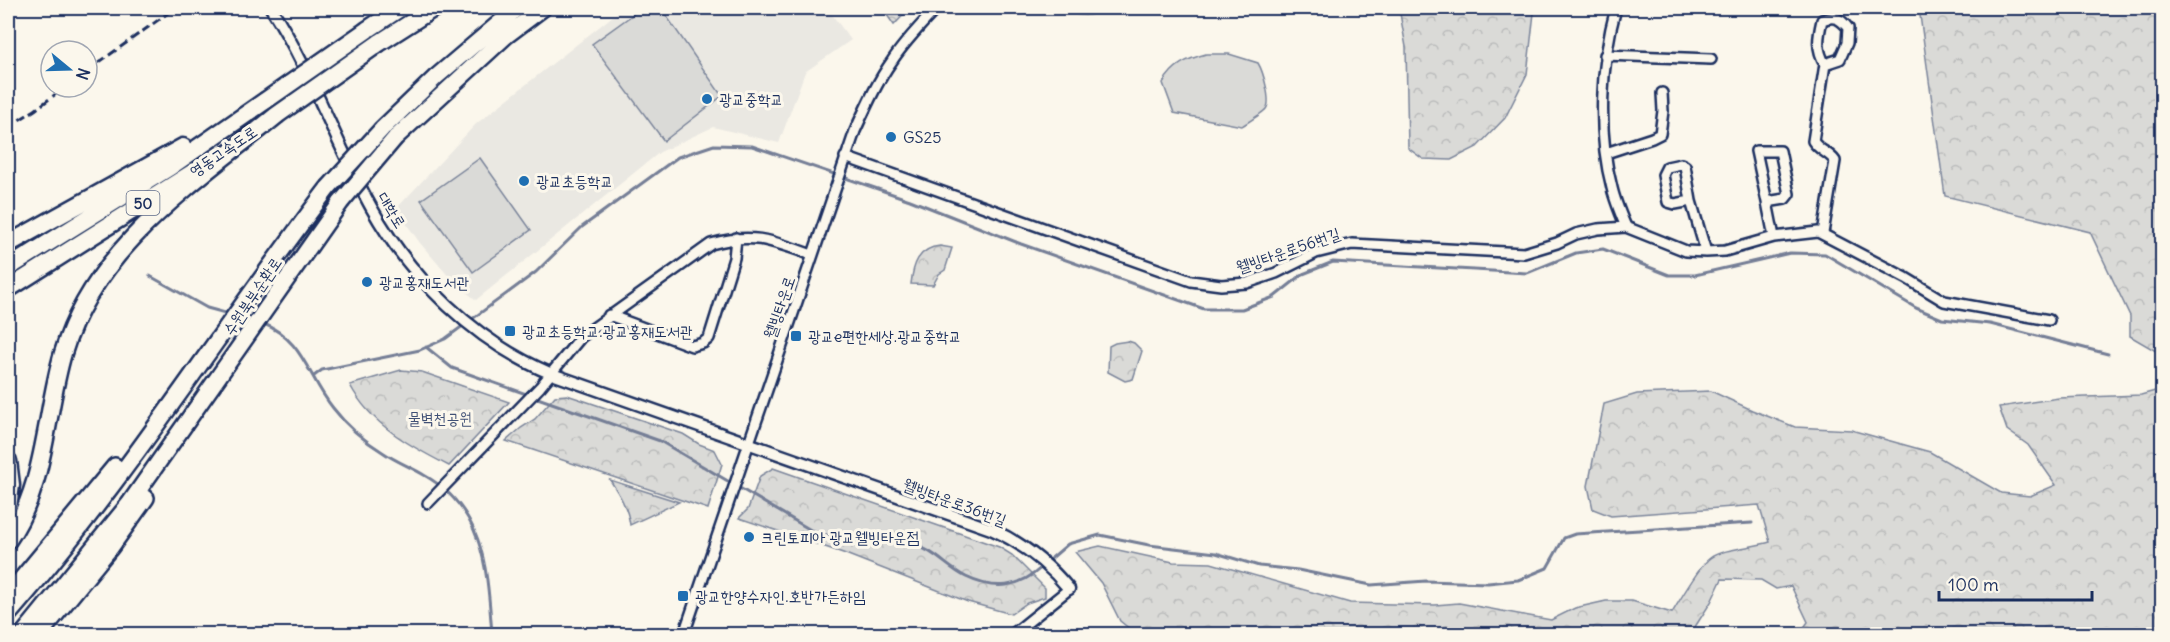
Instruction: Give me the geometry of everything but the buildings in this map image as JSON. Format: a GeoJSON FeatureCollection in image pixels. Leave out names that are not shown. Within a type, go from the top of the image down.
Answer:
{"type":"FeatureCollection","features":[{"type":"Feature","properties":{"kind":"highway","name":"영동고속도로"},"geometry":{"type":"LineString","coordinates":[[8,268],[170,167],[400,8]]}},
{"type":"Feature","properties":{"kind":"highway","name":"영동고속도로"},"geometry":{"type":"LineString","coordinates":[[8,289],[196,170],[434,8]]}},
{"type":"Feature","properties":{"kind":"highway","name":"수원북부순환로"},"geometry":{"type":"LineString","coordinates":[[8,615],[45,572],[108,491],[328,188],[382,129],[436,77],[517,8]]}},
{"type":"Feature","properties":{"kind":"highway","name":"수원북부순환로"},"geometry":{"type":"LineString","coordinates":[[23,634],[129,504],[341,202],[395,138],[507,35],[543,8]]}},
{"type":"Feature","properties":{"kind":"highway"},"geometry":{"type":"LineString","coordinates":[[8,244],[265,101]]}},
{"type":"Feature","properties":{"kind":"highway"},"geometry":{"type":"LineString","coordinates":[[8,540],[32,495],[51,398],[64,350],[77,316],[96,281],[155,216],[277,115]]}},
{"type":"Feature","properties":{"kind":"highway"},"geometry":{"type":"LineString","coordinates":[[8,595],[211,351]]}},
{"type":"Feature","properties":{"kind":"highway"},"geometry":{"type":"LineString","coordinates":[[40,634],[111,548],[160,477],[234,355]]}},
{"type":"Feature","properties":{"kind":"highway"},"geometry":{"type":"LineString","coordinates":[[8,461],[11,485],[8,507]]}},
{"type":"Feature","properties":{"kind":"street","name":"대학로"},"geometry":{"type":"LineString","coordinates":[[271,8],[288,36],[370,206],[414,269],[458,315],[527,364],[749,443]]}},
{"type":"Feature","properties":{"kind":"street","name":"웰빙타운로"},"geometry":{"type":"LineString","coordinates":[[684,634],[845,157],[864,113],[891,62],[908,39],[937,8]]}},
{"type":"Feature","properties":{"kind":"street"},"geometry":{"type":"LineString","coordinates":[[1616,8],[1605,55],[1603,128],[1611,188],[1626,228]]}},
{"type":"Feature","properties":{"kind":"street"},"geometry":{"type":"LineString","coordinates":[[1825,64],[1840,58],[1847,43],[1848,28],[1842,19],[1831,16],[1822,20],[1818,37],[1818,53],[1825,64],[1813,141],[1818,148],[1836,161],[1823,233],[1944,301],[2049,320]]}},
{"type":"Feature","properties":{"kind":"street"},"geometry":{"type":"LineString","coordinates":[[1605,55],[1711,60]]}},
{"type":"Feature","properties":{"kind":"street"},"geometry":{"type":"LineString","coordinates":[[1606,153],[1659,134],[1663,111],[1662,93]]}},
{"type":"Feature","properties":{"kind":"street"},"geometry":{"type":"LineString","coordinates":[[1767,202],[1785,199],[1789,194],[1780,151],[1756,151],[1774,237]]}},
{"type":"Feature","properties":{"kind":"street","name":"웰빙타운로56번길"},"geometry":{"type":"LineString","coordinates":[[845,157],[1191,281],[1221,285],[1247,283],[1276,273],[1316,253],[1352,244],[1524,253],[1557,243],[1576,234],[1598,229],[1626,228],[1686,251],[1706,252],[1725,251],[1774,237],[1809,232],[1823,233]]}},
{"type":"Feature","properties":{"kind":"street"},"geometry":{"type":"LineString","coordinates":[[1691,201],[1675,204],[1668,202],[1663,175],[1667,167],[1682,164],[1685,166],[1691,201],[1706,252]]}},
{"type":"Feature","properties":{"kind":"street"},"geometry":{"type":"LineString","coordinates":[[428,503],[552,374],[581,336],[711,244],[736,238],[754,237],[812,255]]}},
{"type":"Feature","properties":{"kind":"street"},"geometry":{"type":"LineString","coordinates":[[609,315],[692,346],[703,343],[709,338],[734,258],[736,238]]}},
{"type":"Feature","properties":{"kind":"street","name":"웰빙타운로36번길"},"geometry":{"type":"LineString","coordinates":[[749,443],[991,529],[1012,538],[1035,554],[1057,574],[1069,589],[1013,634]]}},
{"type":"Feature","properties":{"kind":"shaded area"},"geometry":{"type":"Polygon","coordinates":[[[623,8],[827,8],[851,40],[805,72],[779,143],[713,127],[660,152],[476,300],[451,279],[420,243],[396,209],[476,124],[623,8]]]}},
{"type":"Feature","properties":{"kind":"green space"},"geometry":{"type":"Polygon","coordinates":[[[642,8],[661,8],[722,96],[664,141],[592,44],[642,8]]]}},
{"type":"Feature","properties":{"kind":"green space"},"geometry":{"type":"Polygon","coordinates":[[[882,8],[910,8],[894,25],[882,8]]]}},
{"type":"Feature","properties":{"kind":"green space"},"geometry":{"type":"Polygon","coordinates":[[[1061,8],[1107,8],[1084,15],[1071,13],[1061,8]]]}},
{"type":"Feature","properties":{"kind":"green space"},"geometry":{"type":"Polygon","coordinates":[[[1399,8],[1537,8],[1534,13],[1527,74],[1505,118],[1477,147],[1451,160],[1423,159],[1408,148],[1406,47],[1399,8]]]}},
{"type":"Feature","properties":{"kind":"green space"},"geometry":{"type":"Polygon","coordinates":[[[1919,8],[2162,8],[2162,358],[2156,351],[2130,336],[2130,316],[2090,232],[1945,196],[1919,8]]]}},
{"type":"Feature","properties":{"kind":"green space"},"geometry":{"type":"Polygon","coordinates":[[[1206,54],[1229,54],[1258,63],[1267,93],[1266,109],[1242,126],[1174,113],[1163,83],[1181,64],[1206,54]]]}},
{"type":"Feature","properties":{"kind":"green space"},"geometry":{"type":"Polygon","coordinates":[[[480,158],[531,230],[473,272],[421,200],[480,158]]]}},
{"type":"Feature","properties":{"kind":"green space"},"geometry":{"type":"Polygon","coordinates":[[[940,246],[952,248],[945,270],[939,274],[933,285],[911,284],[913,270],[918,259],[926,250],[940,246]]]}},
{"type":"Feature","properties":{"kind":"green space"},"geometry":{"type":"Polygon","coordinates":[[[1128,341],[1134,343],[1142,351],[1133,379],[1125,381],[1108,372],[1109,346],[1128,341]]]}},
{"type":"Feature","properties":{"kind":"green space","name":"물벽천공원"},"geometry":{"type":"Polygon","coordinates":[[[401,370],[422,372],[509,402],[449,466],[420,451],[380,423],[369,412],[350,385],[401,370]]]}},
{"type":"Feature","properties":{"kind":"green space"},"geometry":{"type":"Polygon","coordinates":[[[2162,389],[2162,634],[1799,634],[1808,622],[1791,586],[1776,589],[1761,580],[1722,579],[1711,602],[1693,630],[1694,634],[1136,634],[1120,621],[1101,583],[1075,552],[1100,546],[1173,562],[1211,563],[1350,603],[1435,605],[1459,603],[1551,620],[1575,608],[1606,601],[1632,601],[1672,613],[1695,575],[1710,558],[1730,550],[1770,542],[1759,505],[1611,516],[1593,509],[1588,486],[1604,404],[1637,394],[1711,391],[1795,427],[1851,430],[1930,452],[2001,493],[2030,496],[2056,485],[2028,445],[2007,430],[1999,407],[2059,398],[2141,395],[2162,389]]]}},
{"type":"Feature","properties":{"kind":"green space"},"geometry":{"type":"Polygon","coordinates":[[[567,395],[683,434],[715,450],[722,464],[708,509],[506,441],[535,419],[555,396],[567,395]]]}},
{"type":"Feature","properties":{"kind":"green space"},"geometry":{"type":"Polygon","coordinates":[[[773,468],[999,547],[1012,555],[1045,588],[1045,597],[1027,603],[1011,614],[968,602],[843,553],[739,518],[748,509],[760,476],[773,468]]]}},
{"type":"Feature","properties":{"kind":"green space"},"geometry":{"type":"Polygon","coordinates":[[[610,480],[679,502],[630,525],[625,507],[610,480]]]}},
{"type":"Feature","properties":{"kind":"waterway"},"geometry":{"type":"LineString","coordinates":[[314,376],[322,370],[420,350],[445,339],[536,272],[582,227],[678,157],[714,145],[752,146],[910,200],[1021,244],[1204,309],[1242,309],[1274,297],[1303,274],[1333,262],[1527,273],[1576,253],[1603,249],[1669,275],[1695,275],[1790,253],[1825,254],[1916,308],[1942,319],[1990,324],[2108,354]]}},
{"type":"Feature","properties":{"kind":"waterway"},"geometry":{"type":"LineString","coordinates":[[150,276],[207,308],[229,314]]}},
{"type":"Feature","properties":{"kind":"waterway"},"geometry":{"type":"LineString","coordinates":[[262,323],[276,330],[296,349],[324,396],[350,427],[377,449],[445,489],[460,506],[471,524],[485,566],[492,634]]}},
{"type":"Feature","properties":{"kind":"waterway"},"geometry":{"type":"LineString","coordinates":[[426,347],[452,368],[660,441],[814,532],[860,541],[905,542],[934,554],[966,577],[997,586],[1015,583],[1042,567]]}},
{"type":"Feature","properties":{"kind":"waterway"},"geometry":{"type":"LineString","coordinates":[[1047,562],[1068,544],[1100,535],[1149,545],[1216,553],[1259,566],[1298,570],[1371,585],[1426,581],[1488,583],[1518,580],[1547,568],[1564,538],[1575,534],[1752,523]]}},
{"type":"Feature","properties":{"kind":"railway"},"geometry":{"type":"LineString","coordinates":[[99,62],[175,8]]}},
{"type":"Feature","properties":{"kind":"railway"},"geometry":{"type":"LineString","coordinates":[[8,127],[49,99]]}},
{"type":"Feature","properties":{"kind":"place","name":"광교중학교"},"geometry":{"type":"Point","coordinates":[707,99]}},
{"type":"Feature","properties":{"kind":"place","name":"GS25"},"geometry":{"type":"Point","coordinates":[891,137]}},
{"type":"Feature","properties":{"kind":"place","name":"광교초등학교"},"geometry":{"type":"Point","coordinates":[524,181]}},
{"type":"Feature","properties":{"kind":"place","name":"광교홍재도서관"},"geometry":{"type":"Point","coordinates":[367,282]}},
{"type":"Feature","properties":{"kind":"place","name":"광교초등학교.광교홍재도서관"},"geometry":{"type":"Point","coordinates":[510,331]}},
{"type":"Feature","properties":{"kind":"place","name":"광교e편한세상.광교중학교"},"geometry":{"type":"Point","coordinates":[796,336]}},
{"type":"Feature","properties":{"kind":"place","name":"크린토피아 광교웰빙타운점"},"geometry":{"type":"Point","coordinates":[749,537]}},
{"type":"Feature","properties":{"kind":"place","name":"광교한양수자인.호반가든하임"},"geometry":{"type":"Point","coordinates":[683,596]}}]}
